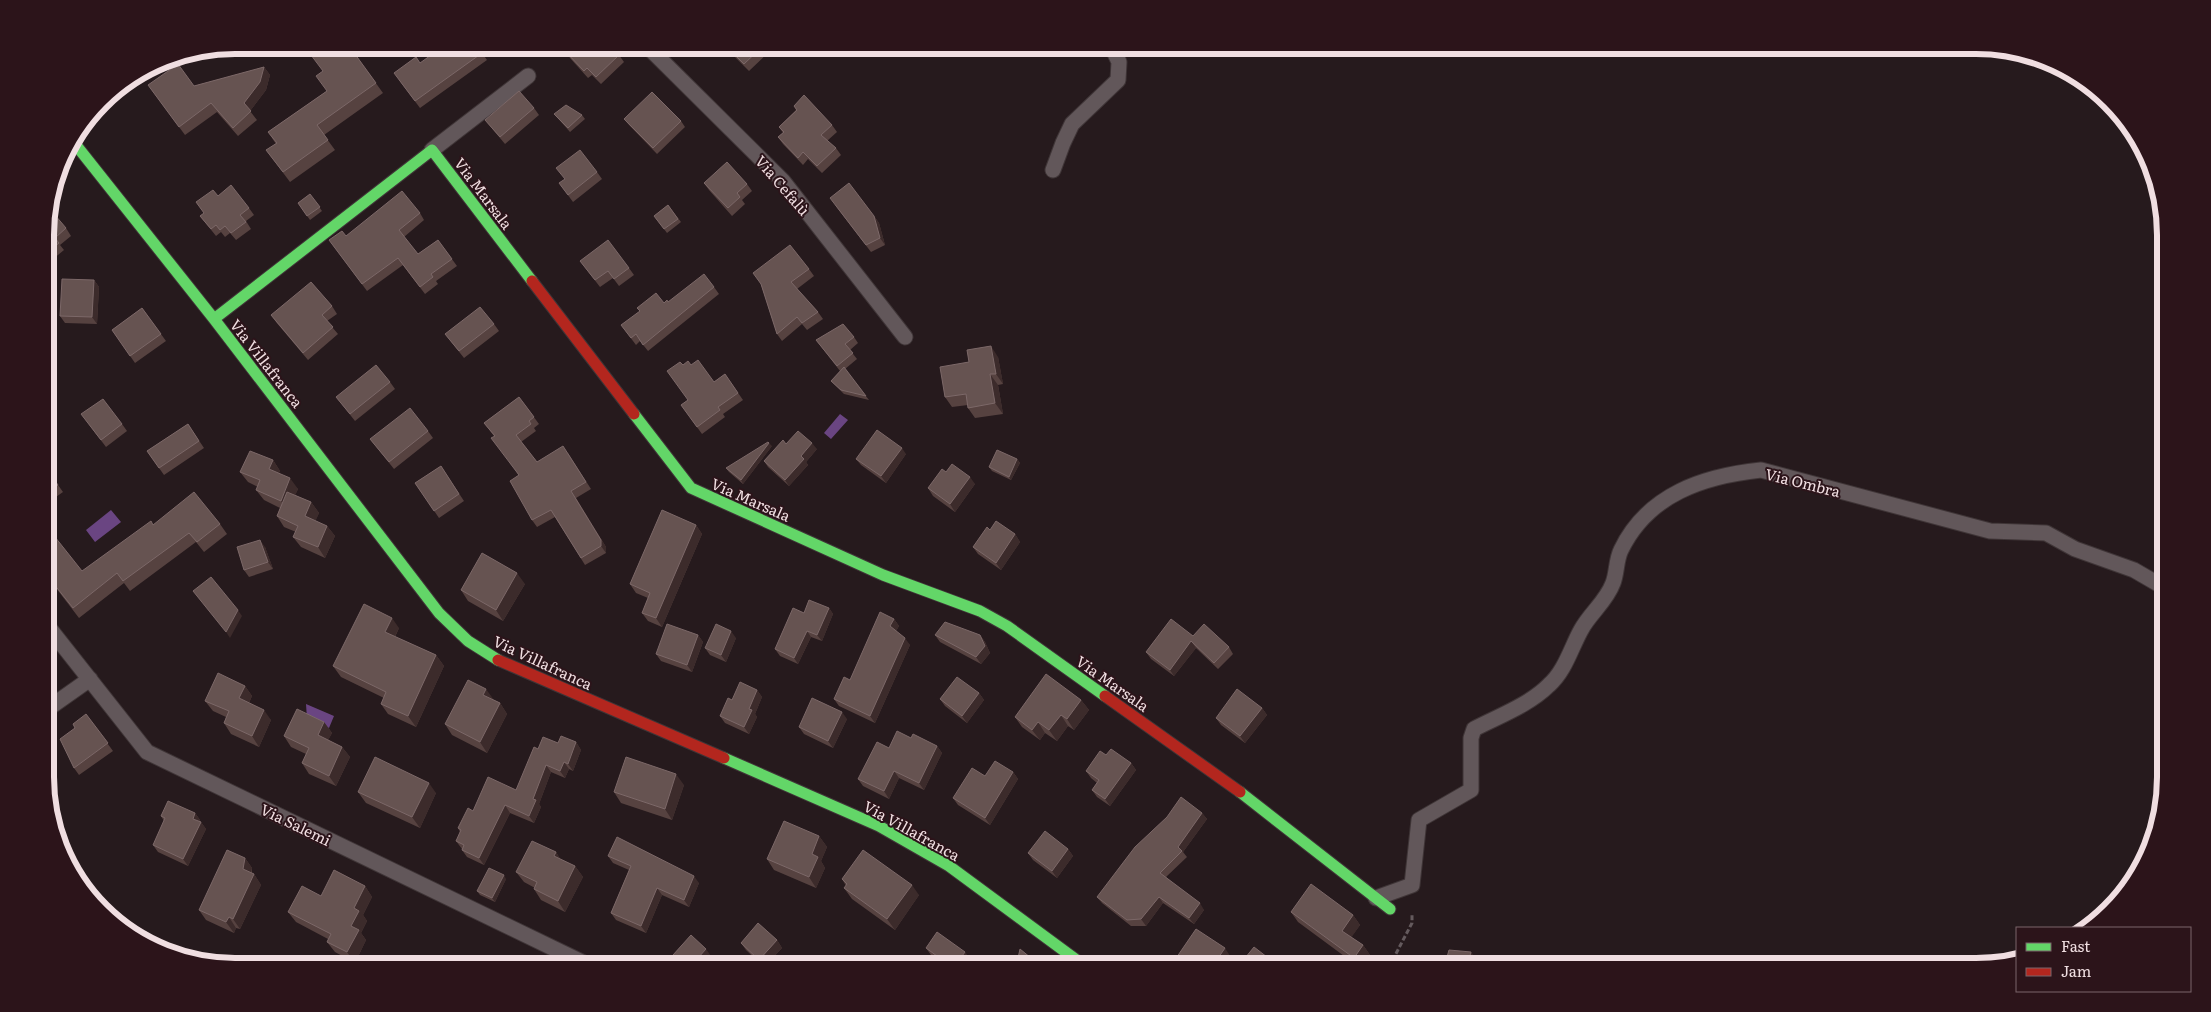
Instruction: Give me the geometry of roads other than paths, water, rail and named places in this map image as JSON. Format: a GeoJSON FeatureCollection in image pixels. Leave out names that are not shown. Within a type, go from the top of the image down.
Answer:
{"type":"FeatureCollection","features":[{"type":"Feature","properties":{"kind":"street","name":"Via Cefalù"},"geometry":{"type":"LineString","coordinates":[[655,54],[783,181],[905,337]]}},
{"type":"Feature","properties":{"kind":"street"},"geometry":{"type":"LineString","coordinates":[[1054,170],[1062,143],[1072,124],[1118,80],[1120,62],[1116,54]]}},
{"type":"Feature","properties":{"kind":"street"},"geometry":{"type":"LineString","coordinates":[[214,319],[528,76]]}},
{"type":"Feature","properties":{"kind":"street","name":"Via Villafranca"},"geometry":{"type":"LineString","coordinates":[[77,146],[214,319],[439,613],[468,641],[496,660],[879,826],[949,866],[1074,958]]}},
{"type":"Feature","properties":{"kind":"street","name":"Via Marsala"},"geometry":{"type":"LineString","coordinates":[[432,150],[691,488],[883,575],[980,611],[1007,626],[1233,786],[1390,909]]}},
{"type":"Feature","properties":{"kind":"street","name":"Via Ombra"},"geometry":{"type":"LineString","coordinates":[[1376,898],[1412,885],[1419,820],[1471,790],[1471,738],[1474,729],[1533,698],[1550,685],[1564,665],[1583,626],[1602,604],[1614,583],[1620,552],[1630,534],[1648,512],[1661,500],[1681,489],[1738,472],[1761,470],[1990,531],[2046,533],[2075,549],[2134,570],[2157,583]]}},
{"type":"Feature","properties":{"kind":"street","name":"Via Salemi"},"geometry":{"type":"LineString","coordinates":[[54,634],[147,752],[573,958]]}},
{"type":"Feature","properties":{"kind":"street"},"geometry":{"type":"LineString","coordinates":[[54,704],[90,679]]}}]}
